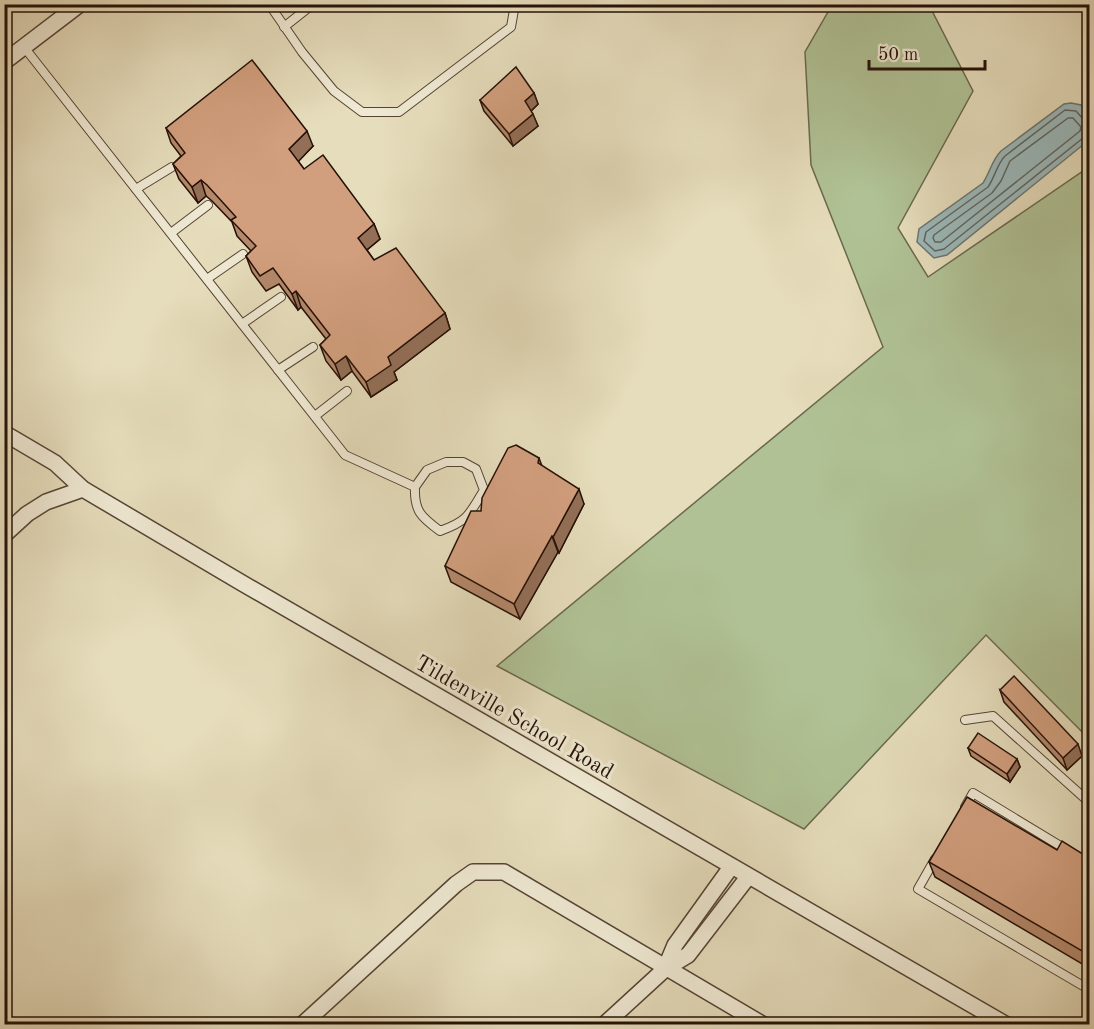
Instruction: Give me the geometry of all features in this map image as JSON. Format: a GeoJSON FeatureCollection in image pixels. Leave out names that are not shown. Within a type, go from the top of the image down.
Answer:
{"type":"FeatureCollection","features":[{"type":"Feature","properties":{"kind":"street"},"geometry":{"type":"LineString","coordinates":[[4,62],[80,4]]}},
{"type":"Feature","properties":{"kind":"street","name":"Tildenville School Road"},"geometry":{"type":"LineString","coordinates":[[4,434],[55,463],[83,489],[748,877],[1005,1024]]}},
{"type":"Feature","properties":{"kind":"street"},"geometry":{"type":"LineString","coordinates":[[4,535],[27,514],[46,502],[83,489]]}},
{"type":"Feature","properties":{"kind":"street"},"geometry":{"type":"LineString","coordinates":[[665,969],[675,945],[731,867]]}},
{"type":"Feature","properties":{"kind":"street"},"geometry":{"type":"LineString","coordinates":[[303,1024],[456,884],[473,872],[504,872],[665,969],[762,1024]]}},
{"type":"Feature","properties":{"kind":"street"},"geometry":{"type":"LineString","coordinates":[[605,1024],[665,969],[688,955],[748,877]]}},
{"type":"Feature","properties":{"kind":"lane"},"geometry":{"type":"LineString","coordinates":[[269,4],[302,52],[334,91],[362,112],[399,112],[511,27],[514,4]]}},
{"type":"Feature","properties":{"kind":"lane"},"geometry":{"type":"LineString","coordinates":[[284,27],[314,4]]}},
{"type":"Feature","properties":{"kind":"lane"},"geometry":{"type":"LineString","coordinates":[[24,47],[345,455],[415,487]]}},
{"type":"Feature","properties":{"kind":"lane"},"geometry":{"type":"LineString","coordinates":[[136,189],[172,167]]}},
{"type":"Feature","properties":{"kind":"lane"},"geometry":{"type":"LineString","coordinates":[[171,233],[208,205]]}},
{"type":"Feature","properties":{"kind":"lane"},"geometry":{"type":"LineString","coordinates":[[207,279],[243,254]]}},
{"type":"Feature","properties":{"kind":"lane"},"geometry":{"type":"LineString","coordinates":[[242,324],[281,297]]}},
{"type":"Feature","properties":{"kind":"lane"},"geometry":{"type":"LineString","coordinates":[[278,370],[313,347]]}},
{"type":"Feature","properties":{"kind":"lane"},"geometry":{"type":"LineString","coordinates":[[315,416],[347,391]]}},
{"type":"Feature","properties":{"kind":"lane"},"geometry":{"type":"LineString","coordinates":[[446,462],[463,462],[476,469],[484,490],[468,518],[440,531],[423,519],[414,502],[415,487],[427,470],[446,462]]}},
{"type":"Feature","properties":{"kind":"lane"},"geometry":{"type":"LineString","coordinates":[[965,720],[993,716],[1089,803]]}},
{"type":"Feature","properties":{"kind":"lane"},"geometry":{"type":"LineString","coordinates":[[962,813],[972,793],[1071,852]]}},
{"type":"Feature","properties":{"kind":"lane"},"geometry":{"type":"LineString","coordinates":[[940,851],[918,889],[1089,990]]}},
{"type":"Feature","properties":{"kind":"green space"},"geometry":{"type":"Polygon","coordinates":[[[832,5],[929,5],[973,91],[898,228],[928,277],[1089,167],[1090,740],[986,635],[804,829],[497,666],[883,347],[811,165],[805,52],[832,5]]]}},
{"type":"Feature","properties":{"kind":"water"},"geometry":{"type":"Polygon","coordinates":[[[1064,104],[1081,105],[1089,119],[1089,140],[947,255],[934,258],[917,242],[919,229],[983,183],[1001,151],[1064,104]]]}},
{"type":"Feature","properties":{"kind":"building"},"geometry":{"type":"Polygon","coordinates":[[[252,60],[307,131],[289,149],[304,169],[323,155],[374,224],[358,238],[374,260],[396,248],[445,313],[388,357],[391,365],[366,382],[346,356],[335,364],[320,345],[330,335],[296,291],[292,294],[273,268],[260,276],[246,256],[256,246],[231,220],[236,217],[207,185],[201,180],[192,187],[173,164],[185,153],[166,128],[252,60]]]}},
{"type":"Feature","properties":{"kind":"building"},"geometry":{"type":"Polygon","coordinates":[[[516,67],[534,93],[525,101],[533,114],[509,134],[480,100],[516,67]]]}},
{"type":"Feature","properties":{"kind":"building"},"geometry":{"type":"Polygon","coordinates":[[[516,445],[539,458],[538,463],[579,489],[514,604],[445,566],[471,511],[481,511],[482,498],[508,448],[516,445]]]}},
{"type":"Feature","properties":{"kind":"building"},"geometry":{"type":"Polygon","coordinates":[[[1014,676],[1078,744],[1063,758],[1000,690],[1014,676]]]}},
{"type":"Feature","properties":{"kind":"building"},"geometry":{"type":"Polygon","coordinates":[[[978,733],[1017,759],[1007,774],[968,748],[978,733]]]}},
{"type":"Feature","properties":{"kind":"building"},"geometry":{"type":"Polygon","coordinates":[[[967,797],[1057,850],[1062,841],[1081,853],[1089,855],[1089,955],[929,862],[967,797]]]}}]}
